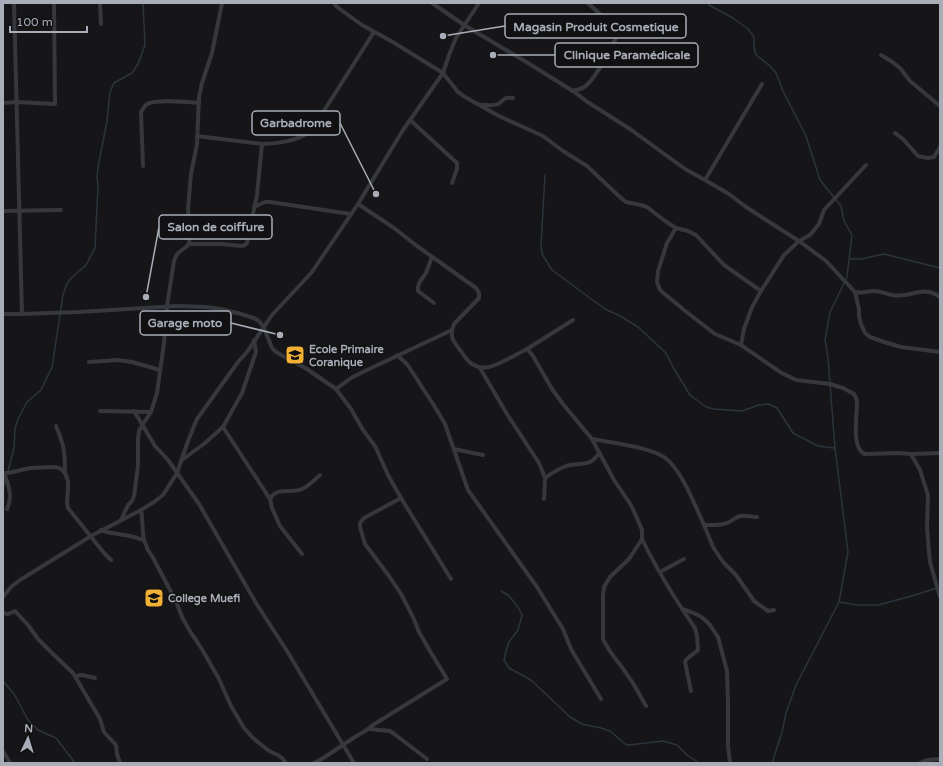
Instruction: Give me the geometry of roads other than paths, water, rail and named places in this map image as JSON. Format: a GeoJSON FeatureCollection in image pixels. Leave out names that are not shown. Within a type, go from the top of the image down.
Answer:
{"type":"FeatureCollection","features":[{"type":"Feature","properties":{"kind":"street"},"geometry":{"type":"LineString","coordinates":[[14,3],[22,314]]}},
{"type":"Feature","properties":{"kind":"street"},"geometry":{"type":"LineString","coordinates":[[3,103],[17,102],[55,104],[54,3]]}},
{"type":"Feature","properties":{"kind":"street"},"geometry":{"type":"LineString","coordinates":[[100,3],[101,24]]}},
{"type":"Feature","properties":{"kind":"street"},"geometry":{"type":"LineString","coordinates":[[121,520],[134,496],[138,466],[138,439],[143,424],[151,412],[156,393],[164,343],[166,306],[174,261],[178,252],[186,248],[189,244],[190,236],[188,209],[191,174],[197,144],[199,103],[202,83],[212,53],[222,3]]}},
{"type":"Feature","properties":{"kind":"street"},"geometry":{"type":"LineString","coordinates":[[334,3],[337,7],[362,25],[443,73],[458,92],[499,116],[543,136],[586,166],[626,202],[647,207],[664,221],[676,228],[696,235],[724,265],[761,291]]}},
{"type":"Feature","properties":{"kind":"street"},"geometry":{"type":"LineString","coordinates":[[432,3],[464,25],[572,91],[630,129],[685,170],[729,194],[746,207],[799,241],[826,262],[855,292],[861,324],[865,333],[870,337],[901,347],[940,352]]}},
{"type":"Feature","properties":{"kind":"street"},"geometry":{"type":"LineString","coordinates":[[3,596],[20,580],[101,530],[141,510],[163,495],[177,473],[196,419],[215,392],[247,352],[272,315],[312,272],[358,204],[410,120],[443,73],[456,38],[479,3]]}},
{"type":"Feature","properties":{"kind":"street"},"geometry":{"type":"LineString","coordinates":[[572,91],[586,86],[597,72],[616,37],[615,28],[588,3]]}},
{"type":"Feature","properties":{"kind":"street"},"geometry":{"type":"LineString","coordinates":[[197,136],[262,144],[278,144],[306,134],[313,128],[374,32]]}},
{"type":"Feature","properties":{"kind":"street"},"geometry":{"type":"LineString","coordinates":[[881,55],[900,68],[910,81],[940,106]]}},
{"type":"Feature","properties":{"kind":"street"},"geometry":{"type":"LineString","coordinates":[[705,180],[762,84]]}},
{"type":"Feature","properties":{"kind":"street"},"geometry":{"type":"LineString","coordinates":[[480,105],[498,104],[504,99],[514,98]]}},
{"type":"Feature","properties":{"kind":"street"},"geometry":{"type":"LineString","coordinates":[[143,166],[141,112],[144,106],[148,103],[157,102],[199,103]]}},
{"type":"Feature","properties":{"kind":"street"},"geometry":{"type":"LineString","coordinates":[[410,120],[457,163],[457,168],[452,183]]}},
{"type":"Feature","properties":{"kind":"street"},"geometry":{"type":"LineString","coordinates":[[895,133],[903,139],[918,156],[928,158],[934,157],[940,147]]}},
{"type":"Feature","properties":{"kind":"street"},"geometry":{"type":"LineString","coordinates":[[189,244],[244,245],[247,243],[254,207],[262,144]]}},
{"type":"Feature","properties":{"kind":"street"},"geometry":{"type":"LineString","coordinates":[[741,345],[752,307],[784,255],[799,241],[810,234],[819,224],[824,210],[866,165]]}},
{"type":"Feature","properties":{"kind":"street"},"geometry":{"type":"LineString","coordinates":[[254,207],[265,202],[270,202],[351,214]]}},
{"type":"Feature","properties":{"kind":"street"},"geometry":{"type":"LineString","coordinates":[[358,204],[394,228],[476,288],[479,293],[479,298],[454,324],[451,335],[453,342],[474,365],[480,368],[493,367],[527,349],[573,320]]}},
{"type":"Feature","properties":{"kind":"street"},"geometry":{"type":"LineString","coordinates":[[3,211],[61,210]]}},
{"type":"Feature","properties":{"kind":"street"},"geometry":{"type":"LineString","coordinates":[[676,228],[666,243],[658,271],[657,282],[660,290],[715,334],[741,345],[780,372],[796,380],[835,385],[854,394],[857,403],[856,438],[859,448],[865,454],[911,454],[940,452]]}},
{"type":"Feature","properties":{"kind":"street"},"geometry":{"type":"LineString","coordinates":[[432,257],[426,272],[418,284],[418,291],[434,303]]}},
{"type":"Feature","properties":{"kind":"street"},"geometry":{"type":"LineString","coordinates":[[855,292],[861,293],[879,291],[892,295],[904,296],[925,291],[933,292],[940,297]]}},
{"type":"Feature","properties":{"kind":"street"},"geometry":{"type":"LineString","coordinates":[[3,314],[94,311],[166,306],[206,307],[254,318],[260,322],[264,328],[272,348],[276,352],[307,369],[336,389],[374,446],[400,498],[450,580]]}},
{"type":"Feature","properties":{"kind":"street"},"geometry":{"type":"LineString","coordinates":[[336,389],[351,378],[452,330]]}},
{"type":"Feature","properties":{"kind":"street"},"geometry":{"type":"LineString","coordinates":[[181,460],[205,443],[223,427],[242,393],[256,352],[254,340]]}},
{"type":"Feature","properties":{"kind":"street"},"geometry":{"type":"LineString","coordinates":[[527,349],[533,356],[552,389],[592,439],[614,480],[635,513],[642,530],[642,539],[650,556],[695,628],[698,650],[686,659],[685,662],[691,691]]}},
{"type":"Feature","properties":{"kind":"street"},"geometry":{"type":"LineString","coordinates":[[397,355],[407,364],[445,424],[468,490],[537,587],[563,629],[572,649],[601,699]]}},
{"type":"Feature","properties":{"kind":"street"},"geometry":{"type":"LineString","coordinates":[[89,362],[118,360],[132,362],[160,370]]}},
{"type":"Feature","properties":{"kind":"street"},"geometry":{"type":"LineString","coordinates":[[480,368],[507,414],[539,462],[545,478],[544,498]]}},
{"type":"Feature","properties":{"kind":"street"},"geometry":{"type":"LineString","coordinates":[[100,411],[151,412]]}},
{"type":"Feature","properties":{"kind":"street"},"geometry":{"type":"LineString","coordinates":[[134,411],[155,446],[168,460],[199,504],[256,603],[287,651],[354,763]]}},
{"type":"Feature","properties":{"kind":"street"},"geometry":{"type":"LineString","coordinates":[[56,426],[63,443],[65,454],[65,473],[68,481],[68,508],[111,560]]}},
{"type":"Feature","properties":{"kind":"street"},"geometry":{"type":"LineString","coordinates":[[223,427],[270,499],[272,508],[280,526],[302,554]]}},
{"type":"Feature","properties":{"kind":"street"},"geometry":{"type":"LineString","coordinates":[[592,439],[660,454],[669,460],[681,476],[702,518],[710,542],[716,552],[754,601],[768,611],[774,610]]}},
{"type":"Feature","properties":{"kind":"street"},"geometry":{"type":"LineString","coordinates":[[454,449],[483,455]]}},
{"type":"Feature","properties":{"kind":"street"},"geometry":{"type":"LineString","coordinates":[[545,478],[558,469],[568,466],[588,464],[592,462],[599,453]]}},
{"type":"Feature","properties":{"kind":"street"},"geometry":{"type":"LineString","coordinates":[[911,454],[920,470],[928,495],[928,552],[940,597]]}},
{"type":"Feature","properties":{"kind":"street"},"geometry":{"type":"LineString","coordinates":[[7,509],[10,502],[8,483],[4,473],[30,468],[56,468],[61,469],[65,473]]}},
{"type":"Feature","properties":{"kind":"street"},"geometry":{"type":"LineString","coordinates":[[270,499],[273,494],[277,492],[303,489],[320,475]]}},
{"type":"Feature","properties":{"kind":"street"},"geometry":{"type":"LineString","coordinates":[[314,763],[447,679],[419,632],[401,594],[365,544],[360,529],[360,523],[364,518],[400,498]]}},
{"type":"Feature","properties":{"kind":"street"},"geometry":{"type":"LineString","coordinates":[[141,510],[144,540],[148,550],[176,602],[190,633],[203,651],[219,679],[244,728],[253,738],[269,751],[282,758],[286,763]]}},
{"type":"Feature","properties":{"kind":"street"},"geometry":{"type":"LineString","coordinates":[[704,525],[724,524],[740,516],[757,517]]}},
{"type":"Feature","properties":{"kind":"street"},"geometry":{"type":"LineString","coordinates":[[101,530],[144,540]]}},
{"type":"Feature","properties":{"kind":"street"},"geometry":{"type":"LineString","coordinates":[[642,539],[629,559],[610,577],[604,587],[603,639],[620,666],[628,675],[646,706]]}},
{"type":"Feature","properties":{"kind":"street"},"geometry":{"type":"LineString","coordinates":[[660,572],[684,559]]}},
{"type":"Feature","properties":{"kind":"street"},"geometry":{"type":"LineString","coordinates":[[682,609],[700,616],[710,625],[718,637],[727,671],[728,746],[730,763]]}},
{"type":"Feature","properties":{"kind":"street"},"geometry":{"type":"LineString","coordinates":[[3,613],[8,614],[15,611],[38,639],[75,676],[100,719],[105,735],[116,745],[120,763]]}},
{"type":"Feature","properties":{"kind":"street"},"geometry":{"type":"LineString","coordinates":[[75,676],[95,678]]}},
{"type":"Feature","properties":{"kind":"street"},"geometry":{"type":"LineString","coordinates":[[369,729],[393,732],[427,759]]}},
{"type":"Feature","properties":{"kind":"street"},"geometry":{"type":"LineString","coordinates":[[3,751],[10,763]]}},
{"type":"Feature","properties":{"kind":"street"},"geometry":{"type":"LineString","coordinates":[[920,763],[927,760],[940,759]]}},
{"type":"Feature","properties":{"kind":"waterway"},"geometry":{"type":"LineString","coordinates":[[8,471],[14,448],[15,428],[18,419],[27,402],[41,390],[52,367],[63,295],[66,286],[71,278],[86,265],[95,248],[98,186],[97,177],[107,121],[110,92],[114,83],[132,73],[138,64],[145,45],[143,3]]}},
{"type":"Feature","properties":{"kind":"waterway"},"geometry":{"type":"LineString","coordinates":[[708,3],[748,29],[754,37],[756,55],[776,73],[783,91],[806,136],[820,180],[841,206],[844,221],[852,235],[847,277],[830,312],[825,340],[828,358],[835,448],[848,552],[839,602],[796,685],[786,713],[782,732],[772,763]]}},
{"type":"Feature","properties":{"kind":"waterway"},"geometry":{"type":"LineString","coordinates":[[545,175],[541,245],[542,254],[552,270],[605,309],[638,327],[666,353],[690,395],[706,407],[742,411],[759,405],[768,404],[777,408],[793,433],[818,446],[834,448]]}},
{"type":"Feature","properties":{"kind":"waterway"},"geometry":{"type":"LineString","coordinates":[[850,259],[861,259],[884,254],[940,268]]}},
{"type":"Feature","properties":{"kind":"waterway"},"geometry":{"type":"LineString","coordinates":[[3,490],[5,481]]}},
{"type":"Feature","properties":{"kind":"waterway"},"geometry":{"type":"LineString","coordinates":[[839,602],[857,605],[878,605],[940,587]]}},
{"type":"Feature","properties":{"kind":"waterway"},"geometry":{"type":"LineString","coordinates":[[501,591],[509,596],[518,607],[522,615],[518,630],[509,642],[506,651],[504,660],[509,668],[531,680],[570,717],[582,724],[610,731],[625,744],[629,745],[663,741],[677,745],[687,755],[699,763]]}},
{"type":"Feature","properties":{"kind":"waterway"},"geometry":{"type":"LineString","coordinates":[[3,681],[14,694],[28,720],[38,730],[56,738],[75,763]]}},
{"type":"Feature","properties":{"kind":"place","name":"Magasin Produit Cosmetique"},"geometry":{"type":"Point","coordinates":[443,36]}},
{"type":"Feature","properties":{"kind":"place","name":"Clinique Paramédicale"},"geometry":{"type":"Point","coordinates":[493,55]}},
{"type":"Feature","properties":{"kind":"place","name":"Garbadrome"},"geometry":{"type":"Point","coordinates":[376,194]}},
{"type":"Feature","properties":{"kind":"place","name":"Salon de coiffure"},"geometry":{"type":"Point","coordinates":[146,297]}},
{"type":"Feature","properties":{"kind":"place","name":"Garage moto"},"geometry":{"type":"Point","coordinates":[280,335]}},
{"type":"Feature","properties":{"kind":"place","name":"Ecole Primaire Coranique"},"geometry":{"type":"Point","coordinates":[295,355]}},
{"type":"Feature","properties":{"kind":"place","name":"College Muefi"},"geometry":{"type":"Point","coordinates":[154,598]}}]}
